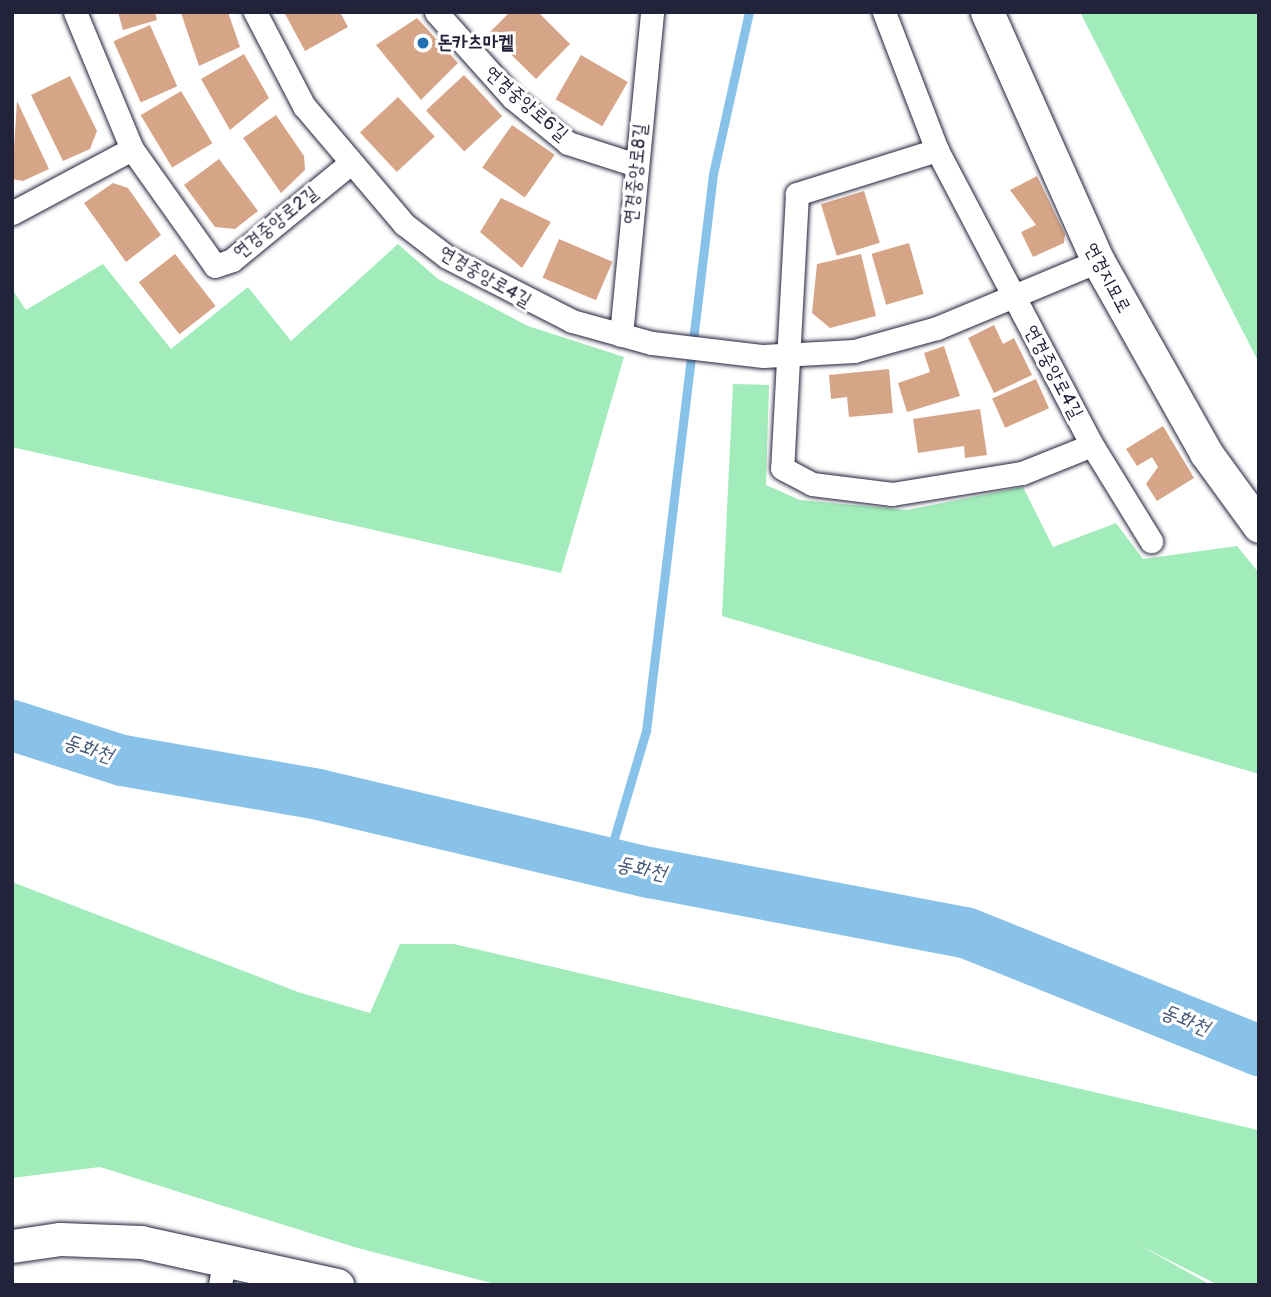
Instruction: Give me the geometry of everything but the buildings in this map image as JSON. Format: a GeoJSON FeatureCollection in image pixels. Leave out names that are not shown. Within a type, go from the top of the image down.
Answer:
{"type":"FeatureCollection","features":[{"type":"Feature","properties":{"kind":"street","name":"연경중앙로2길"},"geometry":{"type":"LineString","coordinates":[[75,12],[99,82],[132,149],[215,266],[232,260],[348,165]]}},
{"type":"Feature","properties":{"kind":"street","name":"연경중앙로4길"},"geometry":{"type":"LineString","coordinates":[[255,12],[304,106],[348,165],[404,224],[447,257],[534,305],[621,335],[652,343],[787,358],[855,351],[1014,298],[1098,261]]}},
{"type":"Feature","properties":{"kind":"street","name":"연경중앙로6길"},"geometry":{"type":"LineString","coordinates":[[436,12],[513,98],[568,143],[636,165]]}},
{"type":"Feature","properties":{"kind":"street","name":"연경중앙로8길"},"geometry":{"type":"LineString","coordinates":[[621,335],[652,12]]}},
{"type":"Feature","properties":{"kind":"street","name":"연경중앙로4길"},"geometry":{"type":"LineString","coordinates":[[884,12],[937,150],[1092,445],[1151,541]]}},
{"type":"Feature","properties":{"kind":"street","name":"연경지묘로"},"geometry":{"type":"LineString","coordinates":[[987,12],[1098,261],[1206,453],[1259,526]]}},
{"type":"Feature","properties":{"kind":"street"},"geometry":{"type":"LineString","coordinates":[[12,213],[132,149]]}},
{"type":"Feature","properties":{"kind":"street"},"geometry":{"type":"LineString","coordinates":[[937,150],[797,194],[782,468],[812,484],[892,494],[946,488],[1022,472],[1092,445]]}},
{"type":"Feature","properties":{"kind":"street"},"geometry":{"type":"LineString","coordinates":[[12,1246],[60,1238],[141,1242],[223,1271],[337,1285]]}},
{"type":"Feature","properties":{"kind":"green space"},"geometry":{"type":"Polygon","coordinates":[[[1080,12],[1259,12],[1259,363],[1080,12]]]}},
{"type":"Feature","properties":{"kind":"green space"},"geometry":{"type":"Polygon","coordinates":[[[398,244],[438,279],[528,326],[624,357],[561,573],[12,447],[12,289],[26,310],[103,264],[171,349],[248,287],[291,341],[398,244]]]}},
{"type":"Feature","properties":{"kind":"green space"},"geometry":{"type":"Polygon","coordinates":[[[733,384],[769,385],[766,485],[800,500],[907,510],[1023,487],[1053,547],[1116,523],[1143,559],[1237,546],[1259,573],[1259,774],[722,616],[733,384]]]}},
{"type":"Feature","properties":{"kind":"green space"},"geometry":{"type":"Polygon","coordinates":[[[12,882],[298,992],[370,1013],[400,944],[454,944],[1254,1129],[1259,1131],[1259,1285],[1218,1285],[1139,1245],[1211,1285],[499,1285],[354,1247],[100,1167],[12,1178],[12,882]]]}},
{"type":"Feature","properties":{"kind":"waterway"},"geometry":{"type":"LineString","coordinates":[[608,859],[646,731],[713,174],[749,12]]}},
{"type":"Feature","properties":{"kind":"waterway","name":"동화천"},"geometry":{"type":"LineString","coordinates":[[12,725],[122,760],[318,794],[649,872],[965,932],[1259,1050]]}},
{"type":"Feature","properties":{"kind":"place","name":"돈카츠마켙"},"geometry":{"type":"Point","coordinates":[423,43]}}]}
